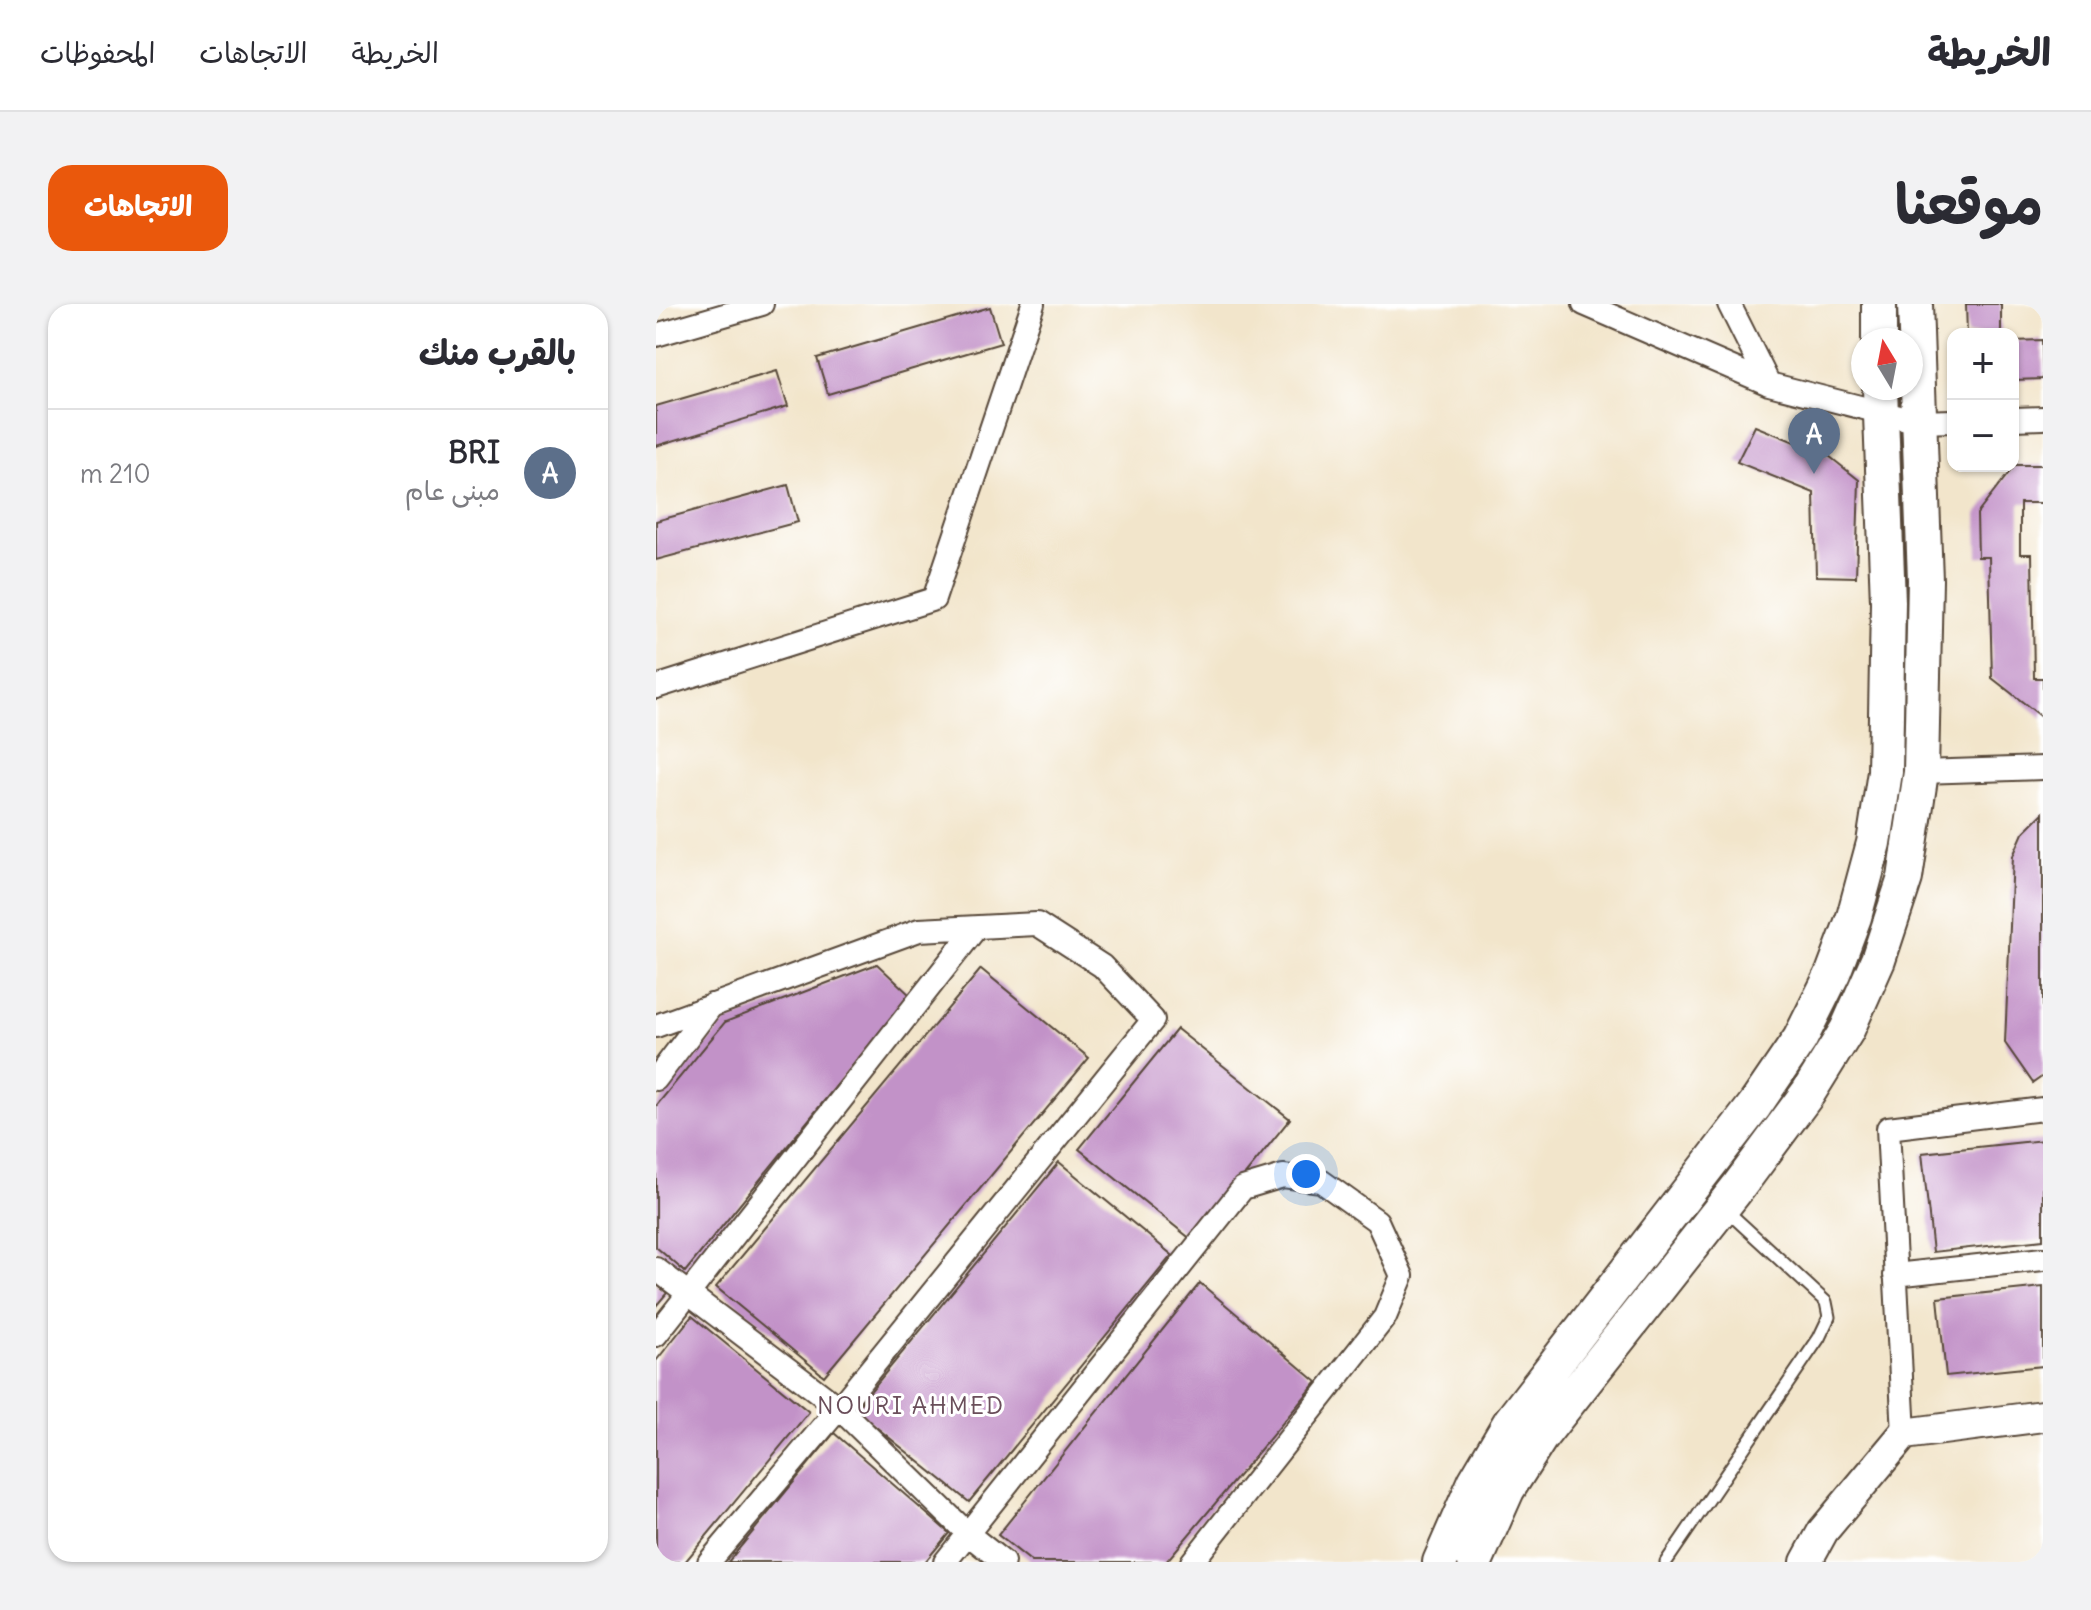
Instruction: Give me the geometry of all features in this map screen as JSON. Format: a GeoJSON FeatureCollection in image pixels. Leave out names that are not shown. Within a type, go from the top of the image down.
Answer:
{"type":"FeatureCollection","features":[{"type":"Feature","properties":{"kind":"main road"},"geometry":{"type":"LineString","coordinates":[[1879,304],[1879,328]]}},
{"type":"Feature","properties":{"kind":"main road"},"geometry":{"type":"LineString","coordinates":[[1475,1562],[1507,1490],[1540,1438],[1723,1207],[1808,1093],[1847,1030],[1878,960],[1905,878],[1921,772],[1925,580],[1915,304]]}},
{"type":"Feature","properties":{"kind":"main road"},"geometry":{"type":"LineString","coordinates":[[1440,1562],[1475,1482],[1511,1421],[1755,1105],[1800,1039],[1833,973],[1849,931],[1874,843],[1885,772],[1888,602],[1881,400]]}},
{"type":"Feature","properties":{"kind":"street"},"geometry":{"type":"LineString","coordinates":[[656,335],[762,304]]}},
{"type":"Feature","properties":{"kind":"street"},"geometry":{"type":"LineString","coordinates":[[656,687],[934,599],[1033,304]]}},
{"type":"Feature","properties":{"kind":"street"},"geometry":{"type":"LineString","coordinates":[[1584,304],[1769,384],[1851,395]]}},
{"type":"Feature","properties":{"kind":"street"},"geometry":{"type":"LineString","coordinates":[[1729,304],[1769,384]]}},
{"type":"Feature","properties":{"kind":"street"},"geometry":{"type":"LineString","coordinates":[[1883,400],[1919,422],[1947,421]]}},
{"type":"Feature","properties":{"kind":"street"},"geometry":{"type":"LineString","coordinates":[[2019,419],[2043,418]]}},
{"type":"Feature","properties":{"kind":"street"},"geometry":{"type":"LineString","coordinates":[[1921,772],[2043,768]]}},
{"type":"Feature","properties":{"kind":"street"},"geometry":{"type":"LineString","coordinates":[[656,1026],[919,930],[1037,924],[1102,966],[1153,1020],[839,1408],[709,1562]]}},
{"type":"Feature","properties":{"kind":"street"},"geometry":{"type":"LineString","coordinates":[[656,1335],[976,928]]}},
{"type":"Feature","properties":{"kind":"street"},"geometry":{"type":"LineString","coordinates":[[656,1079],[712,1005]]}},
{"type":"Feature","properties":{"kind":"street"},"geometry":{"type":"LineString","coordinates":[[1904,1434],[1888,1128],[2043,1109]]}},
{"type":"Feature","properties":{"kind":"street"},"geometry":{"type":"LineString","coordinates":[[945,1562],[1243,1188],[1283,1176],[1321,1181],[1377,1221],[1402,1276],[1385,1317],[1192,1562]]}},
{"type":"Feature","properties":{"kind":"street"},"geometry":{"type":"LineString","coordinates":[[1895,1275],[2043,1259]]}},
{"type":"Feature","properties":{"kind":"street"},"geometry":{"type":"LineString","coordinates":[[656,1269],[839,1408],[968,1534],[1003,1562]]}},
{"type":"Feature","properties":{"kind":"street"},"geometry":{"type":"LineString","coordinates":[[1806,1562],[1823,1531],[1904,1434],[2043,1416]]}},
{"type":"Feature","properties":{"kind":"lane"},"geometry":{"type":"LineString","coordinates":[[1666,1562],[1819,1338],[1829,1317],[1826,1302],[1723,1207]]}},
{"type":"Feature","properties":{"kind":"building"},"geometry":{"type":"Polygon","coordinates":[[[1966,304],[2001,304],[2001,328],[1967,328],[1966,304]]]}},
{"type":"Feature","properties":{"kind":"building"},"geometry":{"type":"Polygon","coordinates":[[[990,307],[1001,343],[828,394],[817,358],[990,307]]]}},
{"type":"Feature","properties":{"kind":"building"},"geometry":{"type":"Polygon","coordinates":[[[2042,340],[2043,379],[2019,380],[2019,341],[2042,340]]]}},
{"type":"Feature","properties":{"kind":"building"},"geometry":{"type":"Polygon","coordinates":[[[777,371],[788,406],[656,446],[656,406],[777,371]]]}},
{"type":"Feature","properties":{"kind":"building"},"geometry":{"type":"Polygon","coordinates":[[[1755,426],[1829,456],[1859,480],[1856,577],[1816,576],[1814,493],[1737,462],[1755,426]]]}},
{"type":"Feature","properties":{"kind":"building"},"geometry":{"type":"Polygon","coordinates":[[[2019,465],[2043,465],[2043,503],[2020,503],[2020,554],[2032,554],[2034,678],[2043,678],[2043,718],[1992,678],[1989,557],[1978,557],[1977,514],[2010,472],[2019,472],[2019,465]]]}},
{"type":"Feature","properties":{"kind":"building"},"geometry":{"type":"Polygon","coordinates":[[[788,485],[798,522],[656,560],[656,521],[788,485]]]}},
{"type":"Feature","properties":{"kind":"building"},"geometry":{"type":"Polygon","coordinates":[[[2043,813],[2043,1076],[2033,1083],[2005,1043],[2013,856],[2023,833],[2043,813]]]}},
{"type":"Feature","properties":{"kind":"building"},"geometry":{"type":"Polygon","coordinates":[[[877,964],[910,995],[685,1272],[656,1247],[656,1106],[725,1022],[877,964]]]}},
{"type":"Feature","properties":{"kind":"building"},"geometry":{"type":"Polygon","coordinates":[[[981,969],[1089,1058],[824,1376],[716,1287],[981,969]]]}},
{"type":"Feature","properties":{"kind":"building"},"geometry":{"type":"Polygon","coordinates":[[[1177,1029],[1290,1119],[1192,1240],[1079,1149],[1177,1029]]]}},
{"type":"Feature","properties":{"kind":"building"},"geometry":{"type":"Polygon","coordinates":[[[2043,1140],[2043,1240],[1933,1252],[1922,1153],[2043,1140]]]}},
{"type":"Feature","properties":{"kind":"building"},"geometry":{"type":"Polygon","coordinates":[[[1059,1162],[1172,1255],[969,1502],[855,1410],[1059,1162]]]}},
{"type":"Feature","properties":{"kind":"building"},"geometry":{"type":"Polygon","coordinates":[[[1200,1283],[1317,1382],[1166,1562],[1032,1562],[998,1535],[1200,1283]]]}},
{"type":"Feature","properties":{"kind":"building"},"geometry":{"type":"Polygon","coordinates":[[[656,1284],[667,1293],[656,1306],[656,1284]]]}},
{"type":"Feature","properties":{"kind":"building"},"geometry":{"type":"Polygon","coordinates":[[[2043,1287],[2043,1366],[1946,1376],[1938,1298],[2043,1287]]]}},
{"type":"Feature","properties":{"kind":"building"},"geometry":{"type":"Polygon","coordinates":[[[692,1316],[809,1412],[685,1562],[656,1562],[656,1361],[692,1316]]]}},
{"type":"Feature","properties":{"kind":"building"},"geometry":{"type":"Polygon","coordinates":[[[834,1433],[949,1533],[925,1562],[728,1562],[834,1433]]]}},
{"type":"Feature","properties":{"kind":"place","name":"BRI"},"geometry":{"type":"Point","coordinates":[1814,474]}},
{"type":"Feature","properties":{"kind":"district","name":"NOURI AHMED"},"geometry":{"type":"Point","coordinates":[911,1405]}}]}
